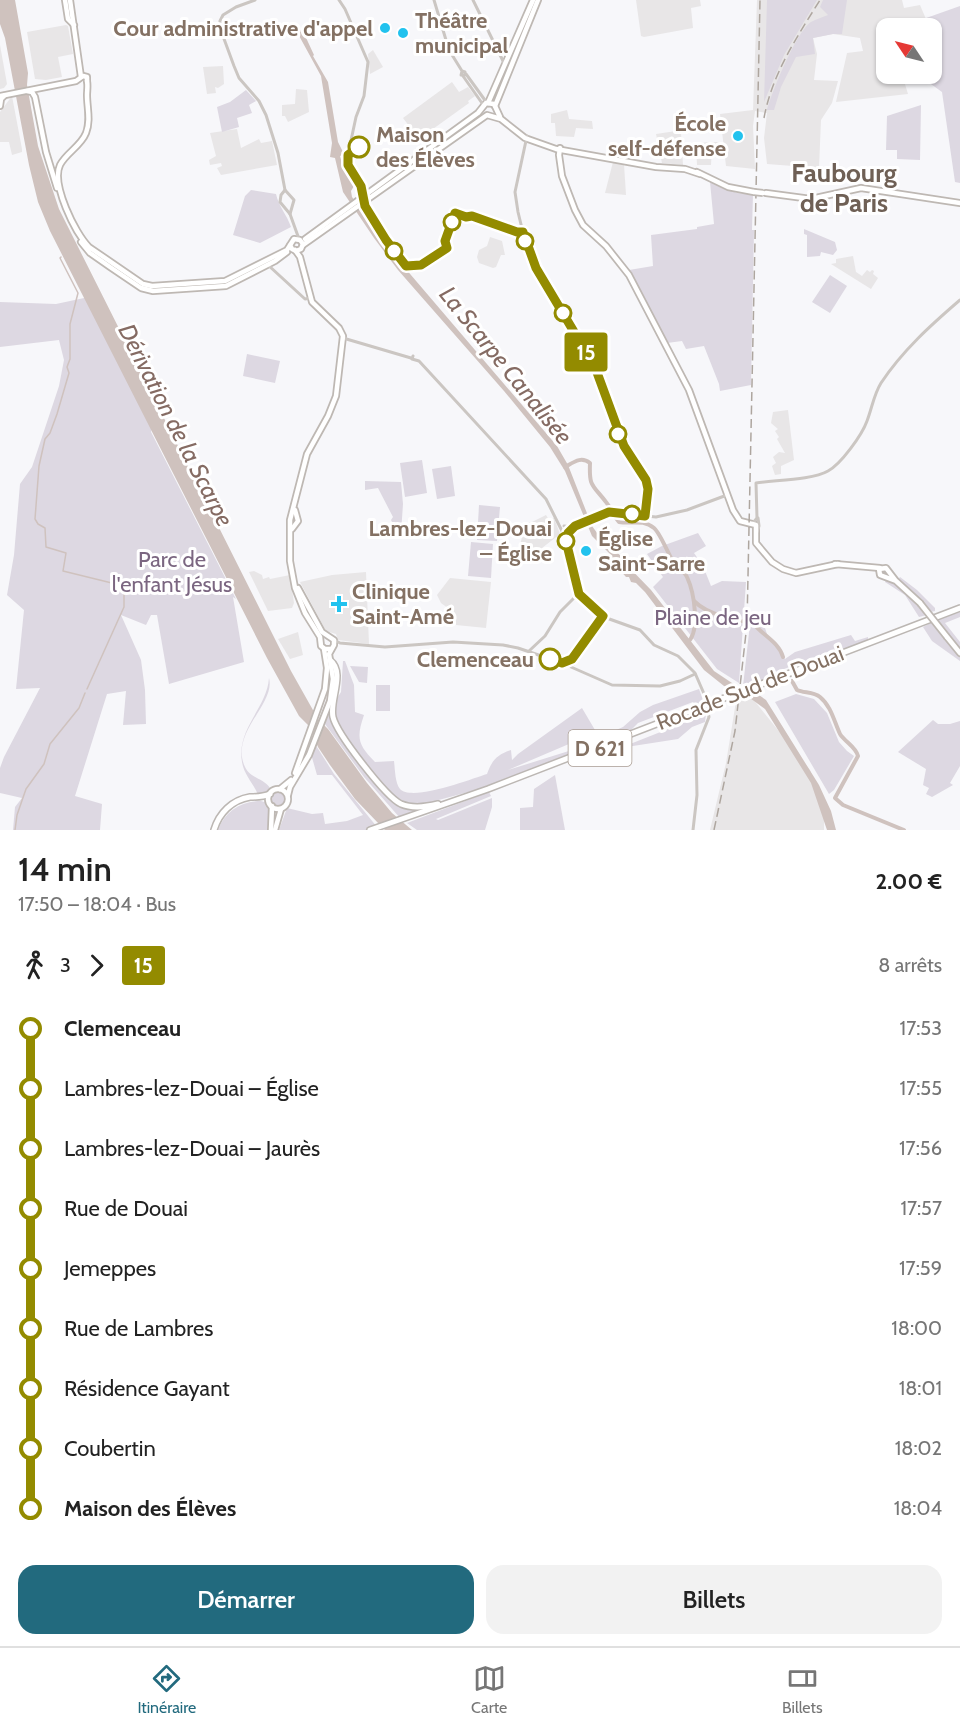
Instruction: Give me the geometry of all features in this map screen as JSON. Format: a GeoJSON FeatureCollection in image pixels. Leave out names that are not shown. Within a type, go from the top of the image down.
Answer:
{"type":"FeatureCollection","features":[{"type":"Feature","properties":{"kind":"highway","name":"Rocade Sud de Douai"},"geometry":{"type":"LineString","coordinates":[[376,829],[488,790],[960,609]]}},
{"type":"Feature","properties":{"kind":"highway"},"geometry":{"type":"LineString","coordinates":[[330,660],[335,664],[336,669],[333,709],[335,721],[362,761],[392,798],[405,805],[420,807],[477,793]]}},
{"type":"Feature","properties":{"kind":"highway","name":"Rocade Sud de Douai"},"geometry":{"type":"LineString","coordinates":[[406,820],[488,790]]}},
{"type":"Feature","properties":{"kind":"highway"},"geometry":{"type":"LineString","coordinates":[[215,830],[222,814],[233,803],[270,794]]}},
{"type":"Feature","properties":{"kind":"highway"},"geometry":{"type":"LineString","coordinates":[[215,830],[223,815],[237,804],[252,799],[271,805]]}},
{"type":"Feature","properties":{"kind":"main road"},"geometry":{"type":"LineString","coordinates":[[65,0],[68,18],[74,26]]}},
{"type":"Feature","properties":{"kind":"main road"},"geometry":{"type":"LineString","coordinates":[[70,0],[81,63],[88,128],[81,142],[60,165],[58,175],[59,188],[86,244],[149,286],[225,281],[285,250],[291,243],[301,243]]}},
{"type":"Feature","properties":{"kind":"main road"},"geometry":{"type":"LineString","coordinates":[[31,91],[47,157],[59,194],[85,248],[144,289],[155,291],[224,286],[268,265],[288,251],[294,250],[305,238],[351,209],[486,105],[533,0]]}},
{"type":"Feature","properties":{"kind":"main road"},"geometry":{"type":"LineString","coordinates":[[361,201],[489,115],[495,108],[538,0]]}},
{"type":"Feature","properties":{"kind":"main road"},"geometry":{"type":"LineString","coordinates":[[31,91],[83,80]]}},
{"type":"Feature","properties":{"kind":"main road"},"geometry":{"type":"LineString","coordinates":[[0,96],[83,80]]}},
{"type":"Feature","properties":{"kind":"main road"},"geometry":{"type":"LineString","coordinates":[[38,89],[38,103],[50,161],[55,165],[62,161],[80,141],[86,128],[86,88],[83,80]]}},
{"type":"Feature","properties":{"kind":"main road"},"geometry":{"type":"LineString","coordinates":[[0,103],[3,97],[12,93]]}},
{"type":"Feature","properties":{"kind":"main road"},"geometry":{"type":"LineString","coordinates":[[486,105],[495,108],[501,119]]}},
{"type":"Feature","properties":{"kind":"main road"},"geometry":{"type":"LineString","coordinates":[[486,105],[489,115]]}},
{"type":"Feature","properties":{"kind":"main road"},"geometry":{"type":"LineString","coordinates":[[489,115],[501,119],[527,137],[560,149],[656,168],[683,168],[728,187],[754,192],[819,197],[857,188],[960,203]]}},
{"type":"Feature","properties":{"kind":"main road"},"geometry":{"type":"LineString","coordinates":[[560,149],[562,178],[580,221],[606,246],[626,270],[689,390],[738,520],[753,523],[757,528],[756,543],[773,563],[790,572],[838,564],[866,567],[883,572],[920,603],[960,653]]}},
{"type":"Feature","properties":{"kind":"main road"},"geometry":{"type":"LineString","coordinates":[[59,194],[56,175],[62,161]]}},
{"type":"Feature","properties":{"kind":"main road"},"geometry":{"type":"LineString","coordinates":[[291,243],[302,264]]}},
{"type":"Feature","properties":{"kind":"main road"},"geometry":{"type":"LineString","coordinates":[[273,830],[270,794],[289,783],[296,772],[326,683],[324,649],[320,645],[321,639],[305,613],[296,592],[290,559],[296,501],[308,451],[327,418],[335,397],[342,338],[316,310],[310,299],[302,264],[301,243]]}},
{"type":"Feature","properties":{"kind":"main road"},"geometry":{"type":"LineString","coordinates":[[273,830],[281,808],[287,804],[290,787],[312,746],[324,717],[333,685],[330,660],[334,640],[331,636],[326,635],[295,581],[291,536],[294,520]]}},
{"type":"Feature","properties":{"kind":"main road"},"geometry":{"type":"LineString","coordinates":[[321,639],[326,635]]}},
{"type":"Feature","properties":{"kind":"main road"},"geometry":{"type":"LineString","coordinates":[[324,649],[332,647]]}},
{"type":"Feature","properties":{"kind":"main road"},"geometry":{"type":"LineString","coordinates":[[280,789],[288,795]]}},
{"type":"Feature","properties":{"kind":"main road"},"geometry":{"type":"LineString","coordinates":[[271,805],[281,808]]}},
{"type":"Feature","properties":{"kind":"street"},"geometry":{"type":"LineString","coordinates":[[255,0],[223,15],[219,27],[239,78],[258,101],[267,117],[278,153],[285,190],[294,201],[291,213],[294,229],[301,243]]}},
{"type":"Feature","properties":{"kind":"street"},"geometry":{"type":"LineString","coordinates":[[339,0],[364,51],[368,66],[366,86],[356,117],[348,155],[348,165],[361,186],[361,201]]}},
{"type":"Feature","properties":{"kind":"street"},"geometry":{"type":"LineString","coordinates":[[434,0],[449,50],[462,71],[460,74],[464,75],[486,105]]}},
{"type":"Feature","properties":{"kind":"street"},"geometry":{"type":"LineString","coordinates":[[472,0],[505,65]]}},
{"type":"Feature","properties":{"kind":"street"},"geometry":{"type":"LineString","coordinates":[[527,137],[515,195],[527,247],[536,268],[595,367],[624,446],[647,481],[645,516]]}},
{"type":"Feature","properties":{"kind":"street"},"geometry":{"type":"LineString","coordinates":[[285,190],[280,202],[291,213]]}},
{"type":"Feature","properties":{"kind":"street"},"geometry":{"type":"LineString","coordinates":[[291,243],[294,229]]}},
{"type":"Feature","properties":{"kind":"street"},"geometry":{"type":"LineString","coordinates":[[268,265],[303,297],[310,299]]}},
{"type":"Feature","properties":{"kind":"street"},"geometry":{"type":"LineString","coordinates":[[753,523],[757,520],[756,483],[816,476],[834,468],[863,431],[875,394],[882,381],[922,333],[960,300]]}},
{"type":"Feature","properties":{"kind":"street"},"geometry":{"type":"LineString","coordinates":[[342,338],[413,358],[544,496],[557,521],[566,530],[566,543],[579,593],[596,612],[638,629],[655,646],[679,657],[695,674],[704,694],[709,717],[696,752],[697,795],[693,830]]}},
{"type":"Feature","properties":{"kind":"street"},"geometry":{"type":"LineString","coordinates":[[566,530],[607,512],[656,517],[685,511],[727,495]]}},
{"type":"Feature","properties":{"kind":"street"},"geometry":{"type":"LineString","coordinates":[[755,536],[759,526],[757,514]]}},
{"type":"Feature","properties":{"kind":"street"},"geometry":{"type":"LineString","coordinates":[[334,640],[373,647],[462,642],[531,648],[546,634],[561,611],[579,593]]}},
{"type":"Feature","properties":{"kind":"street"},"geometry":{"type":"LineString","coordinates":[[332,647],[349,643]]}},
{"type":"Feature","properties":{"kind":"street"},"geometry":{"type":"LineString","coordinates":[[531,648],[534,653],[570,664],[612,685],[660,686],[695,674]]}},
{"type":"Feature","properties":{"kind":"shaded area"},"geometry":{"type":"Polygon","coordinates":[[[0,0],[15,0],[38,146],[59,209],[291,671],[318,719],[392,813],[412,830],[385,830],[379,824],[355,799],[318,747],[309,726],[299,716],[267,658],[50,231],[38,202],[29,165],[5,38],[0,24],[0,0]]]}},
{"type":"Feature","properties":{"kind":"shaded area"},"geometry":{"type":"Polygon","coordinates":[[[636,0],[700,0],[701,6],[691,8],[693,28],[644,37],[641,36],[636,0]]]}},
{"type":"Feature","properties":{"kind":"shaded area"},"geometry":{"type":"Polygon","coordinates":[[[757,0],[902,0],[904,8],[920,5],[926,18],[876,18],[876,84],[905,84],[908,94],[836,102],[847,53],[863,51],[860,38],[833,34],[813,38],[817,54],[814,80],[838,81],[832,103],[821,120],[819,168],[767,164],[764,138],[767,113],[755,111],[753,126],[755,169],[726,166],[720,114],[753,110],[757,0]]]}},
{"type":"Feature","properties":{"kind":"shaded area"},"geometry":{"type":"Polygon","coordinates":[[[66,25],[73,54],[58,57],[62,77],[46,80],[35,79],[27,32],[66,25]]]}},
{"type":"Feature","properties":{"kind":"shaded area"},"geometry":{"type":"Polygon","coordinates":[[[302,29],[313,56],[328,82],[338,142],[344,154],[340,156],[344,171],[354,186],[351,191],[352,197],[405,268],[557,446],[568,465],[592,526],[600,537],[622,557],[622,560],[651,590],[714,671],[738,687],[756,693],[766,700],[819,785],[831,811],[836,830],[827,830],[811,783],[765,709],[743,693],[724,686],[704,670],[645,592],[636,583],[631,582],[629,577],[626,577],[618,568],[614,572],[610,554],[592,536],[565,471],[550,447],[398,270],[343,192],[335,158],[330,157],[332,143],[321,76],[297,32],[302,29]]]}},
{"type":"Feature","properties":{"kind":"shaded area"},"geometry":{"type":"Polygon","coordinates":[[[0,45],[7,84],[0,89],[0,45]]]}},
{"type":"Feature","properties":{"kind":"shaded area"},"geometry":{"type":"Polygon","coordinates":[[[373,50],[383,67],[370,74],[368,54],[373,50]]]}},
{"type":"Feature","properties":{"kind":"shaded area"},"geometry":{"type":"Polygon","coordinates":[[[223,66],[224,84],[218,88],[215,87],[216,93],[207,94],[203,67],[223,66]]]}},
{"type":"Feature","properties":{"kind":"shaded area"},"geometry":{"type":"Polygon","coordinates":[[[452,82],[459,92],[468,87],[475,96],[468,101],[469,103],[419,139],[403,118],[452,82]]]}},
{"type":"Feature","properties":{"kind":"shaded area"},"geometry":{"type":"Polygon","coordinates":[[[296,89],[307,90],[309,112],[288,122],[285,116],[282,116],[282,105],[295,104],[296,89]]]}},
{"type":"Feature","properties":{"kind":"shaded area"},"geometry":{"type":"Polygon","coordinates":[[[12,96],[22,152],[12,155],[9,142],[0,142],[0,112],[12,96]]]}},
{"type":"Feature","properties":{"kind":"shaded area"},"geometry":{"type":"Polygon","coordinates":[[[567,110],[569,119],[592,121],[593,129],[576,128],[574,137],[556,136],[555,123],[551,123],[551,114],[567,110]]]}},
{"type":"Feature","properties":{"kind":"shaded area"},"geometry":{"type":"Polygon","coordinates":[[[237,129],[241,148],[259,139],[261,143],[272,141],[277,165],[221,175],[217,168],[222,166],[221,163],[210,165],[209,160],[216,156],[210,133],[237,129]]]}},
{"type":"Feature","properties":{"kind":"shaded area"},"geometry":{"type":"Polygon","coordinates":[[[676,131],[681,133],[683,165],[662,163],[656,134],[676,131]]]}},
{"type":"Feature","properties":{"kind":"shaded area"},"geometry":{"type":"Polygon","coordinates":[[[719,142],[720,147],[712,147],[711,165],[697,165],[696,144],[719,142]]]}},
{"type":"Feature","properties":{"kind":"shaded area"},"geometry":{"type":"Polygon","coordinates":[[[613,162],[624,164],[626,195],[605,193],[613,162]]]}},
{"type":"Feature","properties":{"kind":"shaded area"},"geometry":{"type":"Polygon","coordinates":[[[490,237],[502,241],[505,255],[501,255],[496,267],[493,268],[479,263],[477,257],[479,250],[487,246],[490,237]]]}},
{"type":"Feature","properties":{"kind":"shaded area"},"geometry":{"type":"Polygon","coordinates":[[[853,256],[856,272],[862,276],[867,270],[870,272],[872,270],[878,278],[871,289],[831,264],[836,263],[836,259],[853,256]]]}},
{"type":"Feature","properties":{"kind":"shaded area"},"geometry":{"type":"Polygon","coordinates":[[[788,410],[794,460],[781,466],[781,474],[775,475],[772,466],[776,463],[773,457],[779,452],[785,453],[777,439],[779,437],[775,431],[778,429],[771,423],[773,412],[788,410]]]}},
{"type":"Feature","properties":{"kind":"shaded area"},"geometry":{"type":"Polygon","coordinates":[[[546,515],[549,520],[554,518],[560,534],[542,548],[536,549],[520,545],[526,522],[532,522],[546,515]]]}},
{"type":"Feature","properties":{"kind":"shaded area"},"geometry":{"type":"Polygon","coordinates":[[[254,571],[262,575],[263,579],[290,575],[294,603],[292,608],[268,611],[249,572],[254,571]]]}},
{"type":"Feature","properties":{"kind":"shaded area","name":"Clinique Saint-Amé"},"geometry":{"type":"Polygon","coordinates":[[[366,572],[369,644],[338,640],[336,634],[326,631],[300,582],[332,575],[366,572]]]}},
{"type":"Feature","properties":{"kind":"shaded area"},"geometry":{"type":"Polygon","coordinates":[[[450,578],[491,582],[486,628],[456,625],[452,611],[441,603],[437,595],[450,578]]]}},
{"type":"Feature","properties":{"kind":"shaded area"},"geometry":{"type":"Polygon","coordinates":[[[298,632],[303,655],[290,659],[278,639],[298,632]]]}},
{"type":"Feature","properties":{"kind":"shaded area"},"geometry":{"type":"Polygon","coordinates":[[[738,689],[753,699],[810,770],[824,806],[824,830],[710,830],[726,763],[738,689]]]}},
{"type":"Feature","properties":{"kind":"green space"},"geometry":{"type":"Polygon","coordinates":[[[767,0],[817,0],[784,55],[764,102],[767,0]]]}},
{"type":"Feature","properties":{"kind":"green space"},"geometry":{"type":"Polygon","coordinates":[[[823,0],[847,0],[842,34],[813,38],[815,54],[796,57],[781,87],[774,110],[767,110],[779,77],[798,37],[811,22],[828,15],[820,7],[823,0]]]}},
{"type":"Feature","properties":{"kind":"green space"},"geometry":{"type":"Polygon","coordinates":[[[960,6],[960,183],[955,182],[942,92],[931,84],[942,84],[942,18],[926,18],[960,6]]]}},
{"type":"Feature","properties":{"kind":"green space"},"geometry":{"type":"Polygon","coordinates":[[[246,90],[256,101],[249,105],[252,113],[237,118],[239,127],[222,132],[217,107],[230,102],[246,90]]]}},
{"type":"Feature","properties":{"kind":"green space"},"geometry":{"type":"Polygon","coordinates":[[[921,105],[920,160],[897,159],[897,150],[886,150],[887,116],[921,105]]]}},
{"type":"Feature","properties":{"kind":"green space"},"geometry":{"type":"Polygon","coordinates":[[[710,182],[737,193],[753,194],[751,385],[720,391],[704,346],[686,349],[682,341],[667,343],[629,270],[653,266],[651,235],[697,229],[697,227],[714,224],[710,182]]]}},
{"type":"Feature","properties":{"kind":"green space"},"geometry":{"type":"Polygon","coordinates":[[[251,190],[276,194],[291,227],[260,243],[233,235],[245,196],[251,190]]]}},
{"type":"Feature","properties":{"kind":"green space"},"geometry":{"type":"Polygon","coordinates":[[[804,229],[835,242],[837,250],[833,255],[821,252],[820,256],[807,257],[807,235],[804,234],[804,229]]]}},
{"type":"Feature","properties":{"kind":"green space"},"geometry":{"type":"Polygon","coordinates":[[[830,275],[847,286],[830,313],[812,302],[830,275]]]}},
{"type":"Feature","properties":{"kind":"green space","name":"Parc de l'enfant Jésus"},"geometry":{"type":"Polygon","coordinates":[[[98,295],[157,412],[151,432],[236,599],[233,597],[244,662],[169,684],[157,615],[151,615],[146,625],[121,615],[141,660],[146,724],[123,725],[126,691],[107,694],[75,796],[102,804],[100,830],[13,830],[15,807],[22,798],[0,793],[0,768],[40,688],[16,689],[24,610],[7,595],[14,555],[20,484],[32,467],[59,386],[64,360],[59,340],[0,347],[0,302],[56,304],[98,295]]]}},
{"type":"Feature","properties":{"kind":"green space"},"geometry":{"type":"Polygon","coordinates":[[[247,354],[280,361],[275,383],[243,376],[247,354]]]}},
{"type":"Feature","properties":{"kind":"green space"},"geometry":{"type":"Polygon","coordinates":[[[422,460],[427,493],[405,497],[400,463],[422,460]]]}},
{"type":"Feature","properties":{"kind":"green space"},"geometry":{"type":"Polygon","coordinates":[[[451,466],[455,496],[437,499],[432,469],[451,466]]]}},
{"type":"Feature","properties":{"kind":"green space"},"geometry":{"type":"Polygon","coordinates":[[[365,481],[401,482],[403,504],[401,533],[398,534],[391,520],[393,517],[378,488],[365,490],[365,481]]]}},
{"type":"Feature","properties":{"kind":"green space"},"geometry":{"type":"Polygon","coordinates":[[[479,505],[500,507],[497,541],[477,540],[479,505]]]}},
{"type":"Feature","properties":{"kind":"green space","name":"Plaine de jeu"},"geometry":{"type":"Polygon","coordinates":[[[698,533],[706,546],[694,553],[703,566],[711,586],[722,581],[746,582],[739,683],[717,669],[653,587],[663,577],[647,554],[698,533]]]}},
{"type":"Feature","properties":{"kind":"green space"},"geometry":{"type":"Polygon","coordinates":[[[471,542],[493,544],[491,578],[468,576],[471,542]]]}},
{"type":"Feature","properties":{"kind":"green space"},"geometry":{"type":"Polygon","coordinates":[[[900,577],[917,590],[935,608],[935,611],[931,612],[918,597],[897,581],[900,577]]]}},
{"type":"Feature","properties":{"kind":"green space"},"geometry":{"type":"Polygon","coordinates":[[[886,580],[909,594],[927,615],[919,617],[905,595],[885,582],[886,580]]]}},
{"type":"Feature","properties":{"kind":"green space"},"geometry":{"type":"Polygon","coordinates":[[[960,612],[960,617],[945,623],[960,642],[960,650],[937,620],[960,612]]]}},
{"type":"Feature","properties":{"kind":"green space"},"geometry":{"type":"Polygon","coordinates":[[[932,622],[960,657],[960,661],[932,641],[923,627],[932,622]]]}},
{"type":"Feature","properties":{"kind":"green space"},"geometry":{"type":"Polygon","coordinates":[[[750,624],[765,628],[768,637],[778,645],[785,659],[795,652],[851,635],[855,641],[868,637],[868,641],[844,650],[834,650],[771,674],[764,680],[743,686],[750,624]]]}},
{"type":"Feature","properties":{"kind":"green space"},"geometry":{"type":"Polygon","coordinates":[[[343,661],[345,661],[354,685],[355,712],[364,715],[359,735],[362,746],[375,762],[394,761],[396,780],[400,789],[416,793],[442,788],[487,774],[499,756],[511,750],[512,760],[582,708],[595,730],[605,730],[607,734],[623,727],[640,712],[653,705],[699,689],[704,703],[696,707],[693,702],[638,723],[631,730],[483,788],[424,804],[423,810],[400,818],[364,777],[325,724],[341,692],[343,661]],[[590,735],[508,770],[572,750],[591,741],[590,735]]]}},
{"type":"Feature","properties":{"kind":"green space"},"geometry":{"type":"Polygon","coordinates":[[[350,666],[368,667],[367,683],[359,682],[350,666]]]}},
{"type":"Feature","properties":{"kind":"green space"},"geometry":{"type":"Polygon","coordinates":[[[269,678],[266,698],[243,742],[242,754],[247,771],[270,788],[269,793],[258,795],[243,767],[241,750],[243,739],[247,729],[267,689],[269,678]]]}},
{"type":"Feature","properties":{"kind":"green space"},"geometry":{"type":"Polygon","coordinates":[[[376,685],[390,685],[390,711],[376,711],[376,685]]]}},
{"type":"Feature","properties":{"kind":"green space"},"geometry":{"type":"Polygon","coordinates":[[[796,694],[814,699],[827,713],[839,742],[854,756],[834,790],[829,794],[775,702],[796,694]]]}},
{"type":"Feature","properties":{"kind":"green space"},"geometry":{"type":"Polygon","coordinates":[[[706,714],[705,722],[692,727],[678,739],[620,748],[706,714]]]}},
{"type":"Feature","properties":{"kind":"green space"},"geometry":{"type":"Polygon","coordinates":[[[933,720],[938,724],[960,721],[960,766],[950,783],[953,785],[932,797],[926,794],[929,788],[923,785],[926,769],[898,752],[933,720]]]}},
{"type":"Feature","properties":{"kind":"green space"},"geometry":{"type":"Polygon","coordinates":[[[315,744],[334,774],[377,827],[366,830],[279,830],[287,808],[312,814],[323,813],[325,824],[347,821],[363,815],[332,775],[317,775],[311,754],[315,744]]]}},
{"type":"Feature","properties":{"kind":"green space"},"geometry":{"type":"Polygon","coordinates":[[[555,775],[565,830],[520,830],[520,808],[533,807],[534,789],[555,775]]]}},
{"type":"Feature","properties":{"kind":"green space"},"geometry":{"type":"Polygon","coordinates":[[[278,791],[284,793],[286,799],[284,805],[278,807],[272,805],[270,799],[272,793],[278,791]]]}},
{"type":"Feature","properties":{"kind":"green space"},"geometry":{"type":"Polygon","coordinates":[[[489,792],[491,796],[436,819],[492,798],[492,807],[485,830],[417,830],[407,823],[489,792]]]}},
{"type":"Feature","properties":{"kind":"green space"},"geometry":{"type":"Polygon","coordinates":[[[261,801],[267,803],[271,809],[271,818],[268,817],[268,830],[218,830],[229,812],[240,805],[261,801]]]}},
{"type":"Feature","properties":{"kind":"waterway"},"geometry":{"type":"LineString","coordinates":[[61,257],[78,293],[70,324],[70,359],[67,367],[69,373],[57,414],[50,433],[45,439],[39,466],[35,519],[45,528],[46,547],[66,553],[63,571],[124,586],[124,607],[87,689]]}},
{"type":"Feature","properties":{"kind":"waterway"},"geometry":{"type":"LineString","coordinates":[[565,467],[581,460],[590,463],[592,485],[619,522],[650,525],[661,538],[673,563],[686,575],[692,592],[695,621],[694,630],[687,643]]}},
{"type":"Feature","properties":{"kind":"waterway"},"geometry":{"type":"LineString","coordinates":[[694,601],[714,613],[753,623],[778,647],[783,657]]}},
{"type":"Feature","properties":{"kind":"waterway"},"geometry":{"type":"LineString","coordinates":[[792,681],[797,690],[815,694],[824,701],[830,709],[840,734],[857,753],[858,756],[835,798],[843,805],[904,830]]}},
{"type":"Feature","properties":{"kind":"waterway"},"geometry":{"type":"LineString","coordinates":[[15,830],[17,815],[26,789],[44,764],[50,744],[79,708],[85,693]]}},
{"type":"Feature","properties":{"kind":"railway"},"geometry":{"type":"LineString","coordinates":[[714,830],[735,731],[747,624],[760,0]]}},
{"type":"Feature","properties":{"kind":"railway"},"geometry":{"type":"LineString","coordinates":[[764,118],[779,71],[820,0]]}},
{"type":"Feature","properties":{"kind":"bus line","name":"15"},"geometry":{"type":"LineString","coordinates":[[359,147],[348,155],[347,161],[361,186],[363,203],[384,237],[406,266],[421,265],[447,248],[445,241],[455,213],[466,217],[470,215],[517,232],[523,232],[536,268],[595,367],[624,446],[646,480],[648,489],[645,516],[612,511],[575,526],[568,533],[567,545],[579,594],[603,616],[572,659],[562,663],[550,659]]}},
{"type":"Feature","properties":{"kind":"place","name":"Cour administrative d'appel"},"geometry":{"type":"Point","coordinates":[385,28]}},
{"type":"Feature","properties":{"kind":"place","name":"Théâtre municipal"},"geometry":{"type":"Point","coordinates":[403,33]}},
{"type":"Feature","properties":{"kind":"place","name":"École self-défense"},"geometry":{"type":"Point","coordinates":[738,136]}},
{"type":"Feature","properties":{"kind":"place","name":"Maison des Élèves"},"geometry":{"type":"Point","coordinates":[359,147]}},
{"type":"Feature","properties":{"kind":"place","name":"Lambres-lez-Douai – Église"},"geometry":{"type":"Point","coordinates":[566,541]}},
{"type":"Feature","properties":{"kind":"place","name":"Église Saint-Sarre"},"geometry":{"type":"Point","coordinates":[586,551]}},
{"type":"Feature","properties":{"kind":"place","name":"Clinique Saint-Amé"},"geometry":{"type":"Point","coordinates":[339,604]}},
{"type":"Feature","properties":{"kind":"place","name":"Clemenceau"},"geometry":{"type":"Point","coordinates":[550,659]}},
{"type":"Feature","properties":{"kind":"district","name":"Faubourg de Paris"},"geometry":{"type":"Point","coordinates":[844,188]}},
{"type":"Feature","properties":{"kind":"water label","name":"La Scarpe Canalisée"},"geometry":{"type":"Point","coordinates":[506,365]}},
{"type":"Feature","properties":{"kind":"water label","name":"Dérivation de la Scarpe"},"geometry":{"type":"Point","coordinates":[176,425]}}]}
